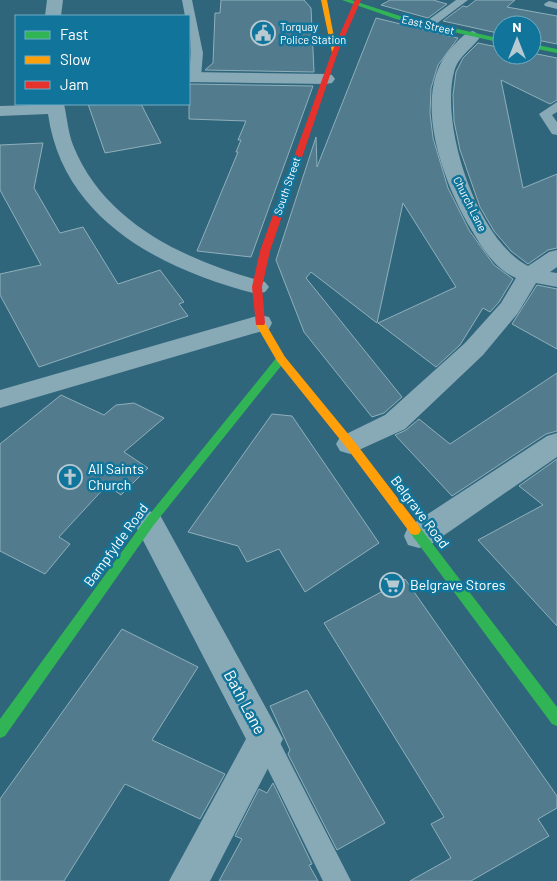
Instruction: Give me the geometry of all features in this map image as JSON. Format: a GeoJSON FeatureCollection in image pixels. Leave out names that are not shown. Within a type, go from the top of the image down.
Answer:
{"type":"FeatureCollection","features":[{"type":"Feature","properties":{"kind":"street"},"geometry":{"type":"LineString","coordinates":[[52,15],[55,0]]}},
{"type":"Feature","properties":{"kind":"street"},"geometry":{"type":"LineString","coordinates":[[324,0],[335,52]]}},
{"type":"Feature","properties":{"kind":"street","name":"South Street"},"geometry":{"type":"LineString","coordinates":[[260,323],[257,287],[265,251],[353,2]]}},
{"type":"Feature","properties":{"kind":"street","name":"East Street"},"geometry":{"type":"LineString","coordinates":[[353,2],[428,25],[492,39]]}},
{"type":"Feature","properties":{"kind":"street","name":"Church Lane"},"geometry":{"type":"LineString","coordinates":[[473,36],[452,58],[445,72],[443,93],[448,150],[455,178],[490,242],[502,259],[529,276],[557,280]]}},
{"type":"Feature","properties":{"kind":"street"},"geometry":{"type":"LineString","coordinates":[[542,48],[557,51]]}},
{"type":"Feature","properties":{"kind":"street"},"geometry":{"type":"LineString","coordinates":[[192,77],[326,79]]}},
{"type":"Feature","properties":{"kind":"street"},"geometry":{"type":"LineString","coordinates":[[0,111],[55,106],[64,147],[84,186],[116,221],[164,255],[224,279],[257,287]]}},
{"type":"Feature","properties":{"kind":"street"},"geometry":{"type":"LineString","coordinates":[[350,444],[395,422],[467,356],[510,308],[529,276],[557,257]]}},
{"type":"Feature","properties":{"kind":"street"},"geometry":{"type":"LineString","coordinates":[[5,394],[260,323]]}},
{"type":"Feature","properties":{"kind":"street","name":"Belgrave Road"},"geometry":{"type":"LineString","coordinates":[[260,323],[281,359],[350,444],[557,719]]}},
{"type":"Feature","properties":{"kind":"street","name":"Bampfylde Road"},"geometry":{"type":"LineString","coordinates":[[0,731],[149,523],[281,359]]}},
{"type":"Feature","properties":{"kind":"street"},"geometry":{"type":"LineString","coordinates":[[419,536],[557,443]]}},
{"type":"Feature","properties":{"kind":"street","name":"Bath Lane"},"geometry":{"type":"LineString","coordinates":[[149,523],[265,739],[188,881]]}},
{"type":"Feature","properties":{"kind":"lane"},"geometry":{"type":"LineString","coordinates":[[187,0],[198,53],[192,77]]}},
{"type":"Feature","properties":{"kind":"lane"},"geometry":{"type":"LineString","coordinates":[[428,25],[463,0]]}},
{"type":"Feature","properties":{"kind":"lane"},"geometry":{"type":"LineString","coordinates":[[557,106],[545,114],[557,131]]}},
{"type":"Feature","properties":{"kind":"lane"},"geometry":{"type":"LineString","coordinates":[[265,739],[337,881]]}},
{"type":"Feature","properties":{"kind":"building","name":"Torquay Police Station"},"geometry":{"type":"Polygon","coordinates":[[[221,0],[304,0],[311,8],[314,72],[205,70],[213,63],[215,13],[220,13],[221,0]]]}},
{"type":"Feature","properties":{"kind":"building"},"geometry":{"type":"Polygon","coordinates":[[[390,0],[433,0],[447,4],[428,18],[381,5],[390,0]]]}},
{"type":"Feature","properties":{"kind":"building"},"geometry":{"type":"Polygon","coordinates":[[[476,0],[515,0],[507,7],[557,16],[557,44],[542,41],[542,15],[492,15],[492,32],[443,21],[463,6],[467,7],[476,0]]]}},
{"type":"Feature","properties":{"kind":"building"},"geometry":{"type":"Polygon","coordinates":[[[376,18],[458,38],[438,65],[431,88],[430,113],[433,138],[448,188],[469,230],[494,265],[513,279],[499,302],[490,312],[483,308],[460,345],[436,367],[378,323],[456,287],[403,203],[377,323],[311,272],[306,278],[402,397],[384,413],[372,417],[304,332],[276,260],[316,137],[317,167],[376,18]]]}},
{"type":"Feature","properties":{"kind":"building"},"geometry":{"type":"Polygon","coordinates":[[[478,43],[492,46],[492,65],[542,65],[542,55],[557,58],[557,100],[550,104],[501,80],[523,188],[557,174],[557,248],[548,250],[528,264],[511,251],[494,231],[480,207],[460,150],[454,121],[453,95],[456,72],[463,58],[478,43]]]}},
{"type":"Feature","properties":{"kind":"building"},"geometry":{"type":"Polygon","coordinates":[[[190,85],[313,86],[251,257],[197,251],[238,152],[236,152],[241,140],[238,140],[246,121],[189,119],[190,85]]]}},
{"type":"Feature","properties":{"kind":"building"},"geometry":{"type":"Polygon","coordinates":[[[88,105],[142,105],[161,143],[105,153],[88,105]]]}},
{"type":"Feature","properties":{"kind":"building"},"geometry":{"type":"Polygon","coordinates":[[[43,143],[34,188],[60,233],[83,227],[118,284],[160,270],[184,302],[179,304],[188,316],[39,367],[0,295],[0,274],[41,265],[0,190],[0,145],[43,143]]]}},
{"type":"Feature","properties":{"kind":"building"},"geometry":{"type":"Polygon","coordinates":[[[537,285],[557,289],[557,349],[512,324],[537,285]]]}},
{"type":"Feature","properties":{"kind":"building"},"geometry":{"type":"Polygon","coordinates":[[[557,373],[557,431],[546,434],[452,496],[395,435],[406,430],[419,419],[450,444],[557,373]]]}},
{"type":"Feature","properties":{"kind":"building","name":"All Saints Church"},"geometry":{"type":"Polygon","coordinates":[[[61,395],[104,415],[116,405],[134,403],[164,418],[124,452],[148,468],[121,495],[107,485],[59,537],[70,544],[45,574],[0,551],[0,444],[61,395]]]}},
{"type":"Feature","properties":{"kind":"building"},"geometry":{"type":"Polygon","coordinates":[[[272,414],[292,416],[379,543],[305,592],[279,549],[247,562],[238,546],[188,532],[272,414]]]}},
{"type":"Feature","properties":{"kind":"building"},"geometry":{"type":"Polygon","coordinates":[[[557,459],[557,626],[478,540],[543,505],[519,486],[557,459]]]}},
{"type":"Feature","properties":{"kind":"building"},"geometry":{"type":"Polygon","coordinates":[[[405,579],[557,796],[557,808],[538,819],[549,836],[471,881],[410,881],[451,858],[431,824],[444,817],[324,623],[405,579]]]}},
{"type":"Feature","properties":{"kind":"building"},"geometry":{"type":"Polygon","coordinates":[[[122,629],[198,667],[152,740],[225,774],[200,819],[125,784],[64,881],[0,881],[0,799],[122,629]]]}},
{"type":"Feature","properties":{"kind":"building"},"geometry":{"type":"Polygon","coordinates":[[[307,690],[385,823],[337,850],[288,754],[290,750],[270,706],[307,690]]]}},
{"type":"Feature","properties":{"kind":"building"},"geometry":{"type":"Polygon","coordinates":[[[273,783],[312,864],[309,865],[318,881],[219,881],[242,839],[235,836],[259,789],[267,793],[273,783]]]}},
{"type":"Feature","properties":{"kind":"traffic: fast"},"geometry":{"type":"LineString","coordinates":[[345,0],[398,18],[492,39]]}},
{"type":"Feature","properties":{"kind":"traffic: fast"},"geometry":{"type":"LineString","coordinates":[[542,48],[557,51]]}},
{"type":"Feature","properties":{"kind":"traffic: fast"},"geometry":{"type":"LineString","coordinates":[[0,731],[149,523],[281,359]]}},
{"type":"Feature","properties":{"kind":"traffic: fast"},"geometry":{"type":"LineString","coordinates":[[415,530],[557,719]]}},
{"type":"Feature","properties":{"kind":"traffic: slow"},"geometry":{"type":"LineString","coordinates":[[324,0],[335,52]]}},
{"type":"Feature","properties":{"kind":"traffic: slow"},"geometry":{"type":"LineString","coordinates":[[260,323],[281,359],[350,444],[415,530]]}},
{"type":"Feature","properties":{"kind":"traffic: jam"},"geometry":{"type":"LineString","coordinates":[[260,323],[257,287],[265,251],[335,52],[358,0]]}},
{"type":"Feature","properties":{"kind":"place","name":"Torquay Police Station"},"geometry":{"type":"Point","coordinates":[263,33]}},
{"type":"Feature","properties":{"kind":"place","name":"All Saints Church"},"geometry":{"type":"Point","coordinates":[70,477]}},
{"type":"Feature","properties":{"kind":"place","name":"Belgrave Stores"},"geometry":{"type":"Point","coordinates":[392,585]}}]}
